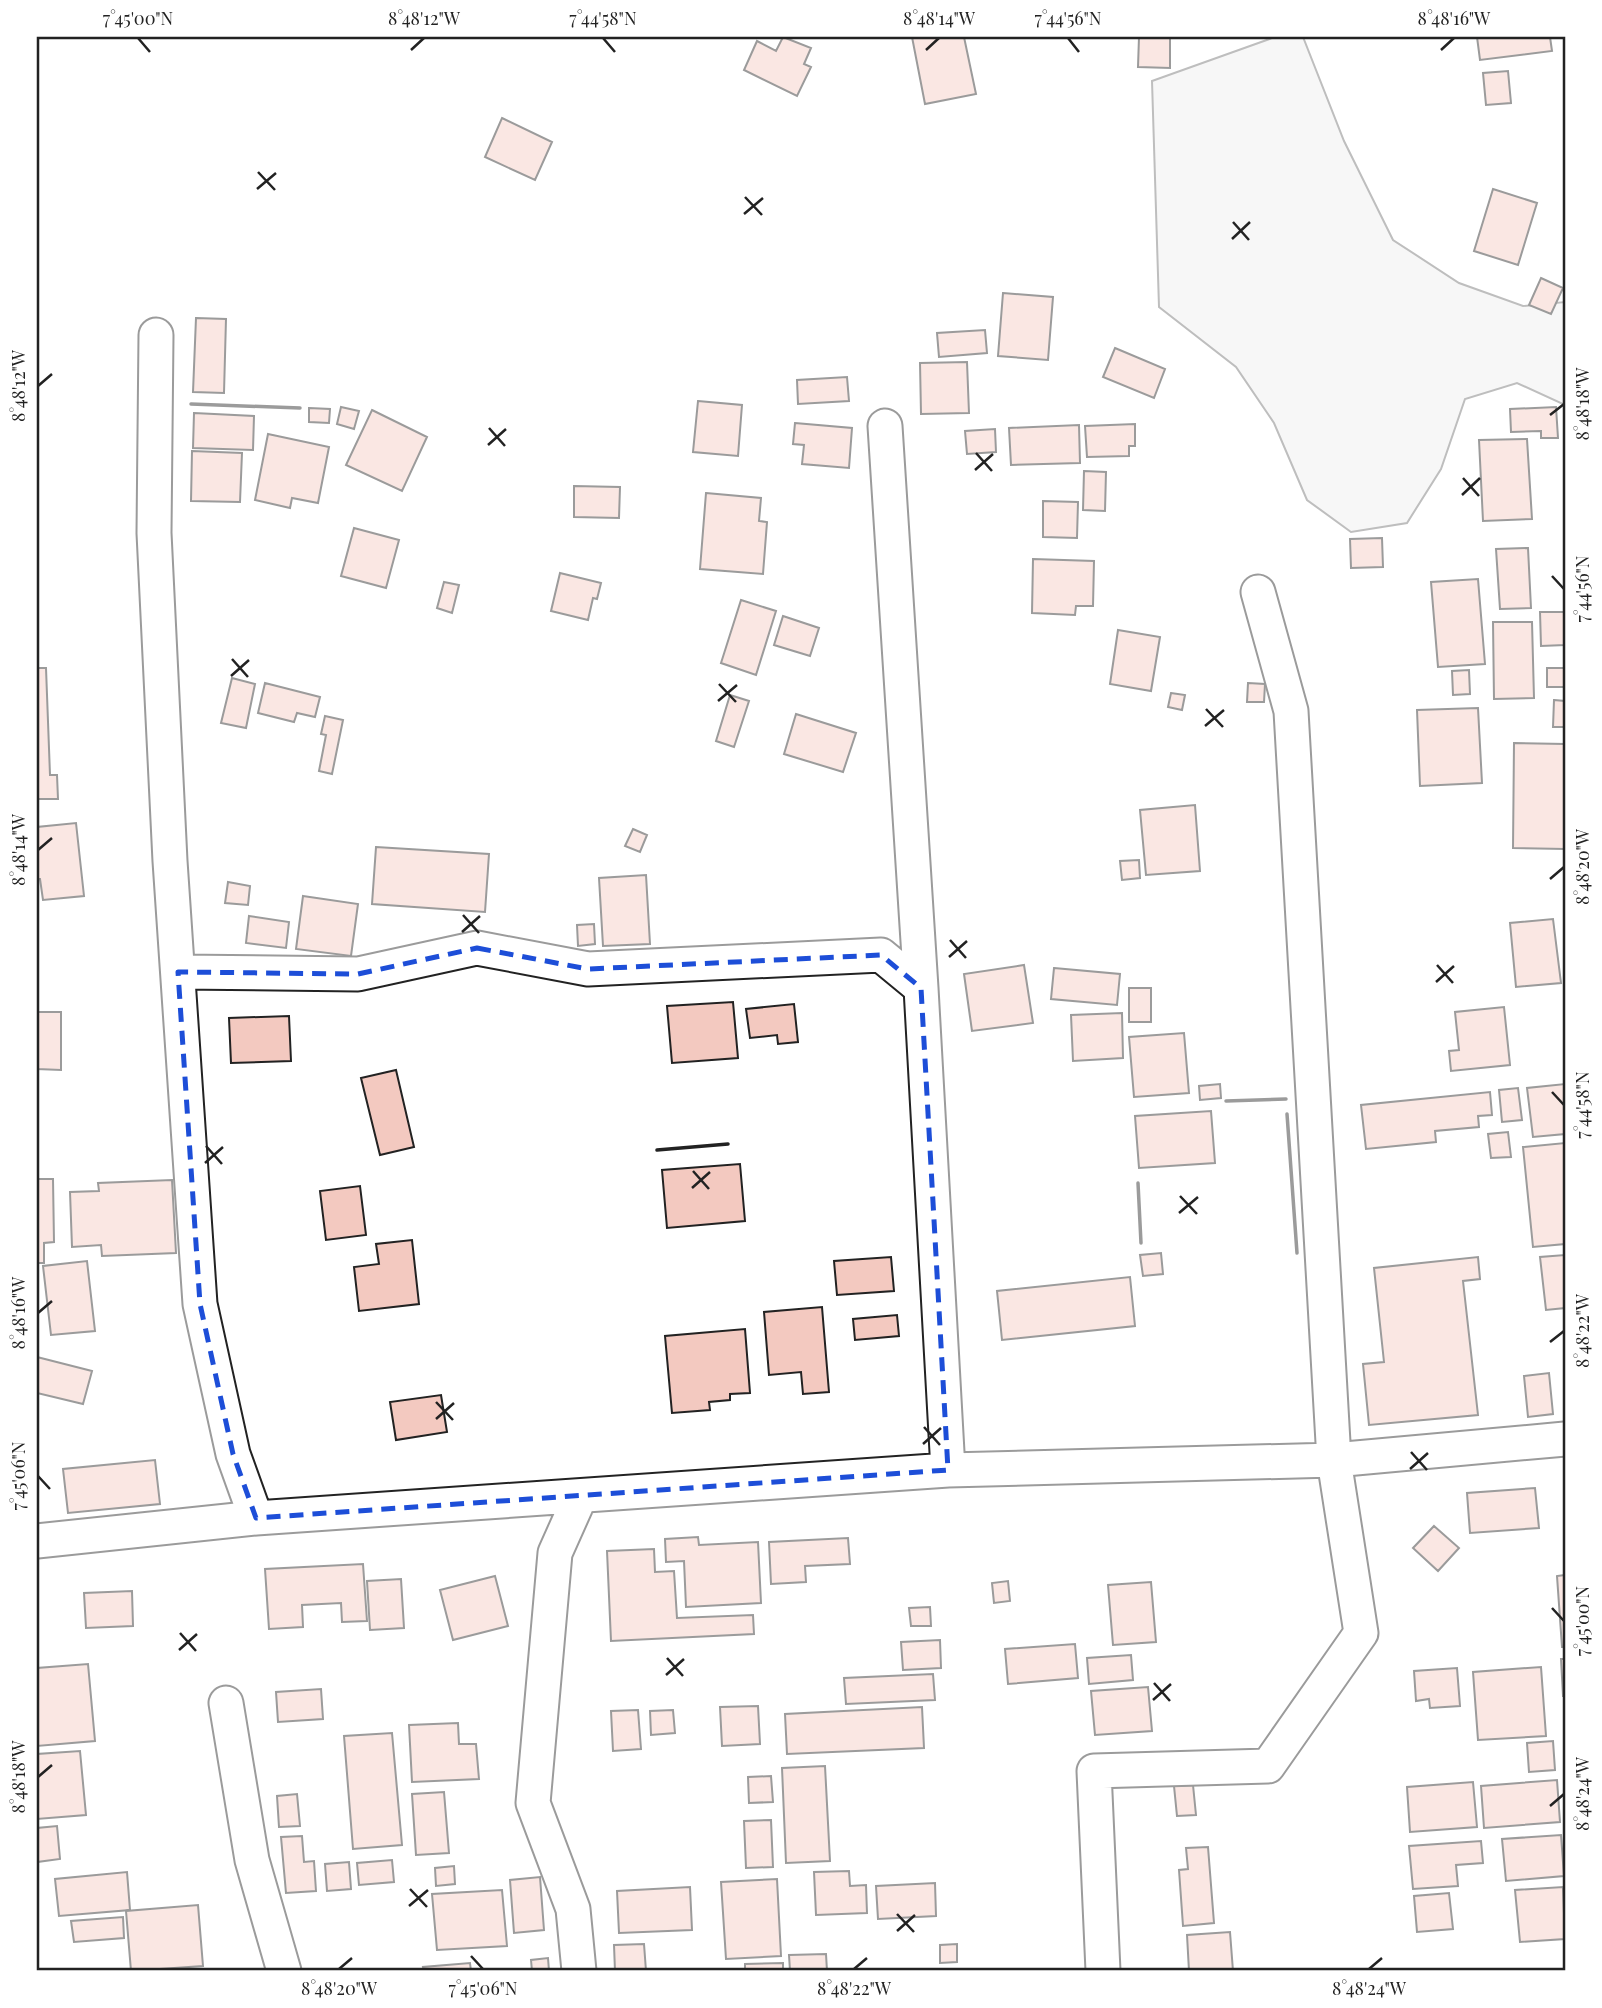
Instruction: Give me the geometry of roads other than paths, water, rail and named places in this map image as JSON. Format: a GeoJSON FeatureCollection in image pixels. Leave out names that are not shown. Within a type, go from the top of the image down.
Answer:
{"type":"FeatureCollection","features":[{"type":"Feature","properties":{"kind":"street"},"geometry":{"type":"LineString","coordinates":[[156,335],[154,533],[178,972],[200,1304],[233,1454],[256,1518]]}},
{"type":"Feature","properties":{"kind":"street"},"geometry":{"type":"LineString","coordinates":[[885,426],[922,988],[948,1470]]}},
{"type":"Feature","properties":{"kind":"street"},"geometry":{"type":"LineString","coordinates":[[1103,1971],[1094,1771],[1268,1766],[1361,1633],[1335,1460],[1291,711],[1258,592]]}},
{"type":"Feature","properties":{"kind":"street"},"geometry":{"type":"LineString","coordinates":[[178,972],[358,974],[477,948],[588,969],[881,955],[922,988]]}},
{"type":"Feature","properties":{"kind":"street"},"geometry":{"type":"LineString","coordinates":[[37,1541],[256,1518],[948,1470],[1335,1460],[1565,1439]]}},
{"type":"Feature","properties":{"kind":"street"},"geometry":{"type":"LineString","coordinates":[[579,1971],[573,1909],[533,1803],[555,1553],[580,1497]]}},
{"type":"Feature","properties":{"kind":"street"},"geometry":{"type":"LineString","coordinates":[[226,1703],[252,1860],[284,1971]]}}]}
